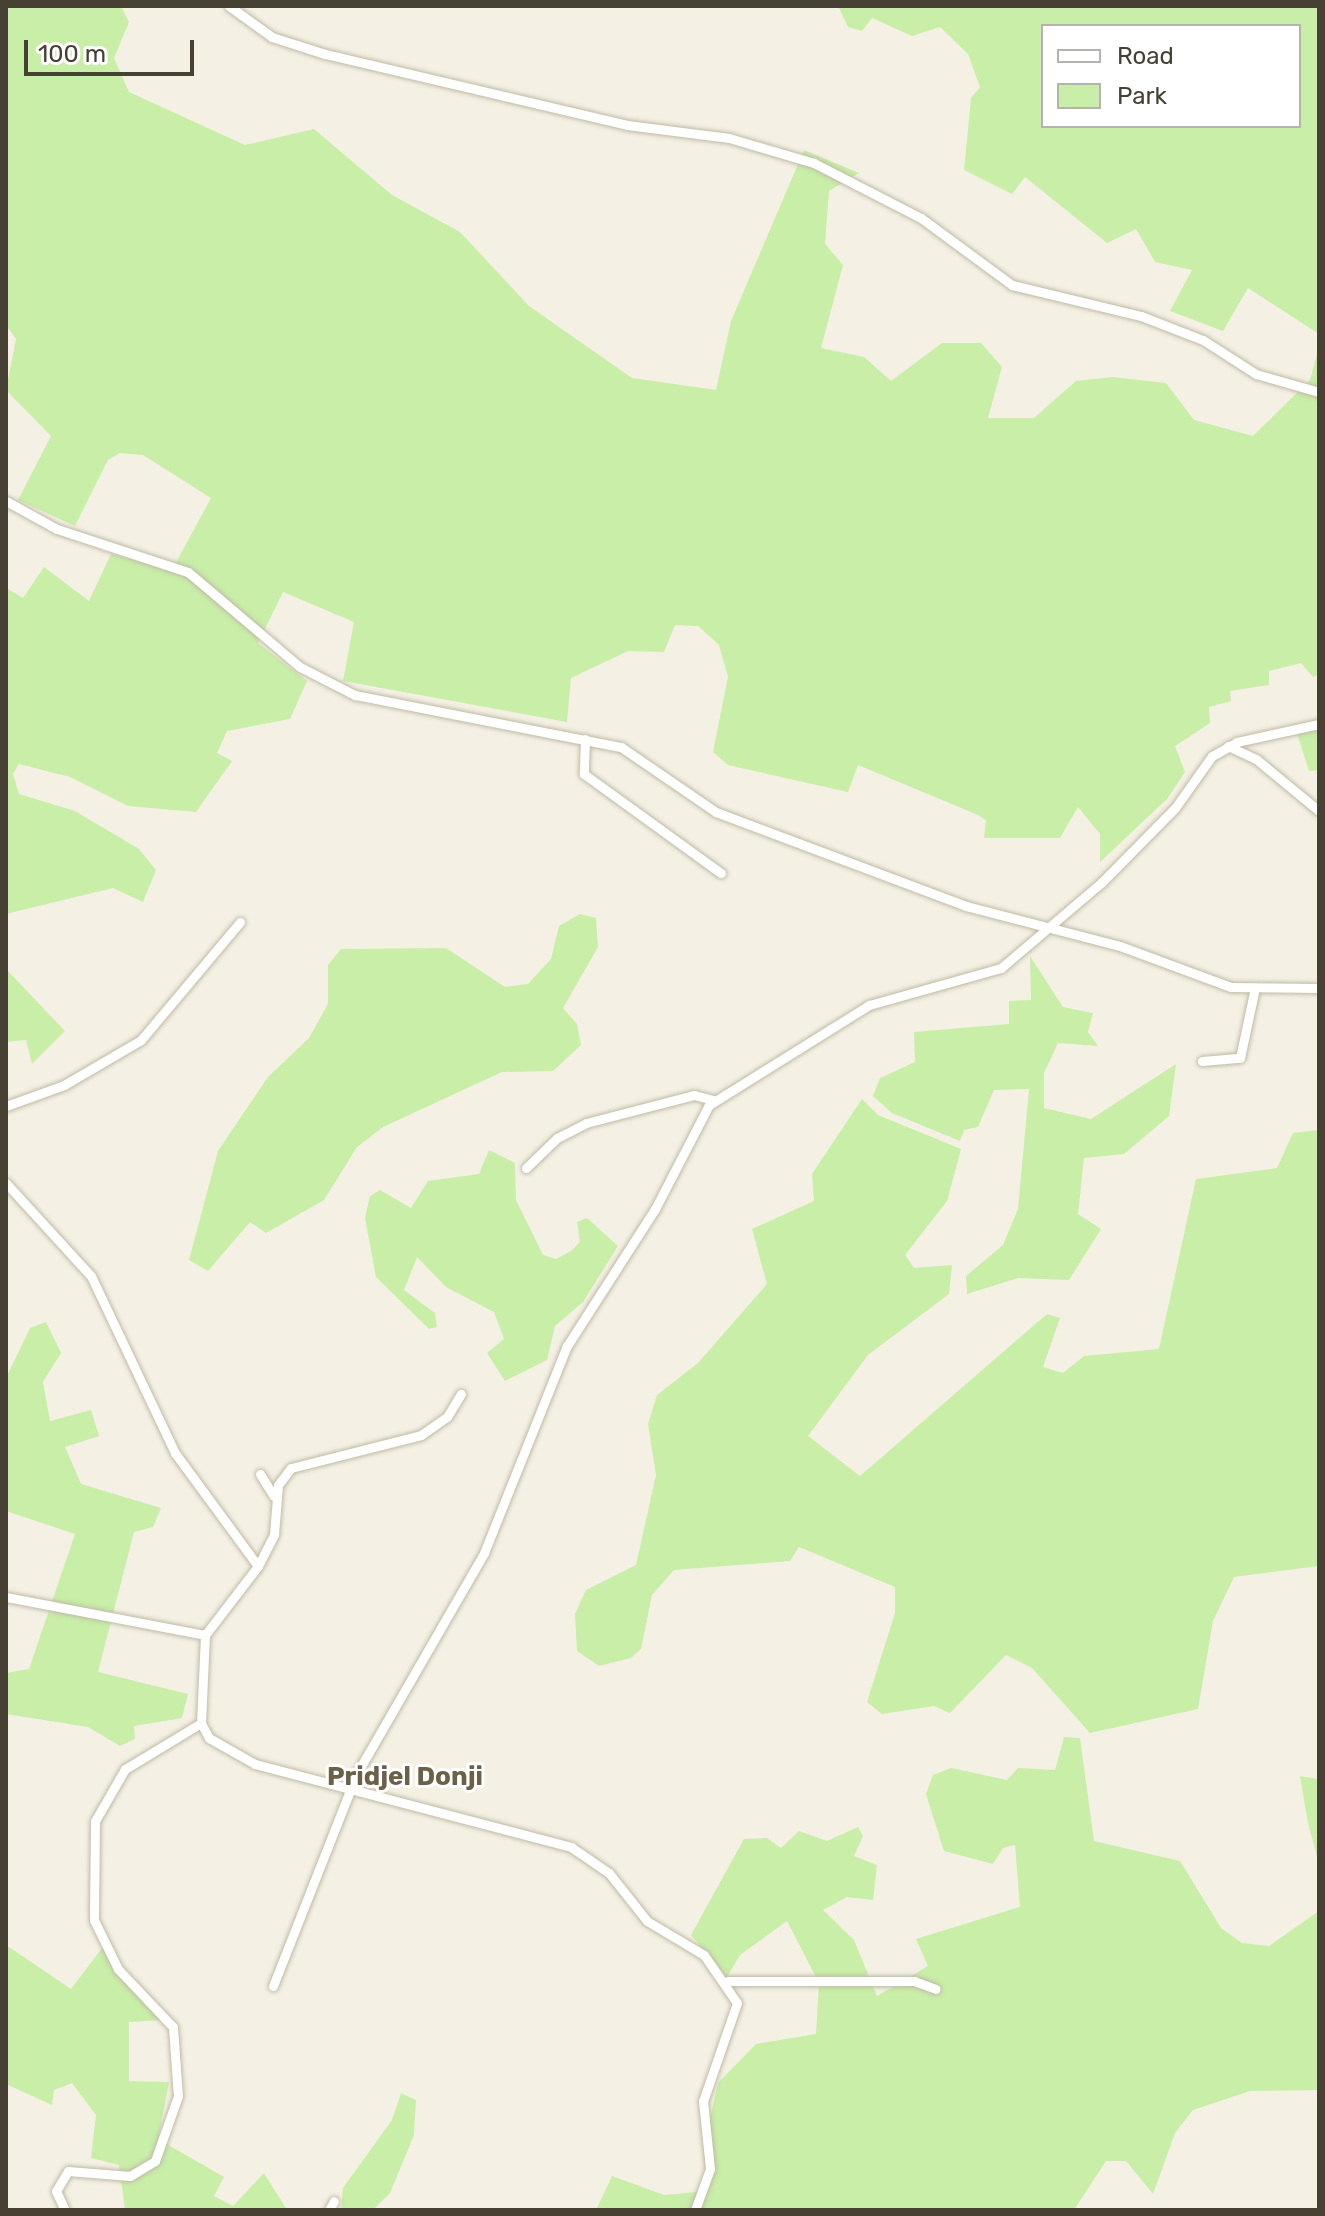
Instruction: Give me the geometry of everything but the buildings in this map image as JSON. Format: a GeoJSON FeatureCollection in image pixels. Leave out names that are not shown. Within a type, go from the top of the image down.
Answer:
{"type":"FeatureCollection","features":[{"type":"Feature","properties":{"kind":"street"},"geometry":{"type":"LineString","coordinates":[[229,6],[272,37],[325,54],[627,125],[729,138],[814,163],[921,218],[1012,285],[1141,316],[1203,340],[1256,374],[1319,392]]}},
{"type":"Feature","properties":{"kind":"street"},"geometry":{"type":"LineString","coordinates":[[6,501],[57,529],[188,572],[300,667],[355,695],[621,747],[716,812],[1051,930],[1254,992],[1319,988]]}},
{"type":"Feature","properties":{"kind":"street"},"geometry":{"type":"LineString","coordinates":[[273,1986],[353,1785],[484,1553],[576,1330],[655,1209],[713,1100],[826,1026],[901,994],[1001,968],[1051,930],[1170,813],[1197,768],[1228,746],[1319,724]]}},
{"type":"Feature","properties":{"kind":"street"},"geometry":{"type":"LineString","coordinates":[[585,739],[584,774],[721,873]]}},
{"type":"Feature","properties":{"kind":"street"},"geometry":{"type":"LineString","coordinates":[[1228,746],[1256,759],[1319,811]]}},
{"type":"Feature","properties":{"kind":"street"},"geometry":{"type":"LineString","coordinates":[[6,1106],[64,1085],[141,1040],[240,922]]}},
{"type":"Feature","properties":{"kind":"street"},"geometry":{"type":"LineString","coordinates":[[1202,1061],[1240,1058],[1254,992]]}},
{"type":"Feature","properties":{"kind":"street"},"geometry":{"type":"LineString","coordinates":[[526,1168],[557,1138],[586,1123],[694,1095],[713,1100]]}},
{"type":"Feature","properties":{"kind":"street"},"geometry":{"type":"LineString","coordinates":[[6,1183],[91,1276],[175,1453],[258,1566]]}},
{"type":"Feature","properties":{"kind":"street"},"geometry":{"type":"LineString","coordinates":[[274,1496],[300,1463],[430,1430],[461,1394]]}},
{"type":"Feature","properties":{"kind":"street"},"geometry":{"type":"LineString","coordinates":[[260,1474],[274,1496],[274,1534],[258,1566],[205,1635],[201,1723],[209,1738],[255,1764],[353,1785],[571,1847],[609,1873],[647,1921],[695,1947],[728,1981],[736,2017],[703,2101],[710,2169],[695,2210]]}},
{"type":"Feature","properties":{"kind":"street"},"geometry":{"type":"LineString","coordinates":[[6,1597],[205,1635]]}},
{"type":"Feature","properties":{"kind":"street"},"geometry":{"type":"LineString","coordinates":[[65,2210],[56,2191],[61,2176],[75,2169],[115,2176],[143,2171],[171,2129],[178,2038],[105,1945],[90,1899],[91,1846],[102,1801],[118,1776],[154,1745],[201,1723]]}},
{"type":"Feature","properties":{"kind":"street"},"geometry":{"type":"LineString","coordinates":[[728,1981],[749,1986],[914,1981],[936,1989]]}},
{"type":"Feature","properties":{"kind":"green space"},"geometry":{"type":"Polygon","coordinates":[[[6,6],[121,6],[129,22],[114,58],[129,92],[245,145],[314,129],[392,195],[460,232],[529,306],[632,378],[716,390],[731,321],[804,150],[859,173],[829,191],[825,244],[843,265],[821,348],[864,357],[891,381],[942,343],[981,343],[1002,367],[988,418],[1034,418],[1076,381],[1113,377],[1166,383],[1194,420],[1253,436],[1310,380],[1319,346],[1319,674],[1313,677],[1301,663],[1269,671],[1269,685],[1230,691],[1231,701],[1209,707],[1210,723],[1175,746],[1185,772],[1167,799],[1100,862],[1100,834],[1078,807],[1060,838],[984,838],[986,820],[978,815],[858,765],[848,792],[728,765],[713,752],[728,677],[719,645],[698,626],[675,625],[664,652],[628,651],[571,678],[567,722],[343,681],[354,622],[283,592],[258,643],[307,681],[290,719],[227,731],[217,753],[232,761],[196,812],[128,806],[70,777],[19,764],[13,774],[19,794],[75,811],[139,849],[156,870],[143,902],[113,888],[6,914],[6,588],[23,598],[44,567],[89,601],[111,554],[172,570],[211,498],[143,455],[120,453],[108,460],[75,526],[18,500],[51,436],[6,390],[16,339],[6,325],[6,6]]]}},
{"type":"Feature","properties":{"kind":"green space"},"geometry":{"type":"Polygon","coordinates":[[[838,6],[1319,6],[1319,334],[1248,288],[1223,331],[1170,311],[1192,270],[1155,262],[1136,229],[1107,243],[1025,177],[1012,194],[964,170],[971,98],[980,87],[968,54],[940,27],[912,36],[872,18],[862,31],[848,27],[838,6]]]}},
{"type":"Feature","properties":{"kind":"green space"},"geometry":{"type":"Polygon","coordinates":[[[1319,721],[1319,770],[1309,771],[1295,727],[1319,721]]]}},
{"type":"Feature","properties":{"kind":"green space"},"geometry":{"type":"Polygon","coordinates":[[[580,914],[596,918],[598,947],[563,1008],[577,1024],[581,1045],[553,1071],[502,1072],[383,1127],[357,1147],[324,1200],[266,1233],[250,1222],[208,1271],[189,1260],[218,1151],[268,1077],[309,1038],[328,1004],[328,965],[341,949],[446,948],[505,987],[528,984],[551,959],[559,926],[580,914]]]}},
{"type":"Feature","properties":{"kind":"green space"},"geometry":{"type":"Polygon","coordinates":[[[1030,956],[1063,1007],[1093,1013],[1088,1032],[1098,1046],[1058,1043],[1044,1073],[1044,1108],[1091,1119],[1176,1064],[1169,1116],[1124,1154],[1084,1158],[1078,1214],[1101,1229],[1069,1280],[1018,1278],[967,1294],[966,1276],[1003,1245],[1018,1209],[1029,1089],[994,1090],[978,1127],[964,1130],[960,1141],[892,1113],[873,1096],[880,1078],[915,1062],[914,1032],[1009,1024],[1009,1001],[1031,1000],[1030,956]]]}},
{"type":"Feature","properties":{"kind":"green space"},"geometry":{"type":"Polygon","coordinates":[[[6,969],[65,1031],[32,1064],[26,1040],[6,1042],[6,969]]]}},
{"type":"Feature","properties":{"kind":"green space"},"geometry":{"type":"Polygon","coordinates":[[[862,1099],[878,1115],[961,1149],[947,1201],[905,1255],[914,1268],[952,1265],[949,1294],[868,1355],[808,1436],[860,1476],[1047,1314],[1060,1318],[1043,1367],[1063,1373],[1084,1356],[1159,1349],[1196,1179],[1277,1168],[1293,1133],[1319,1130],[1319,1566],[1234,1577],[1213,1621],[1198,1709],[1090,1733],[1032,1668],[1006,1655],[950,1713],[934,1706],[882,1714],[867,1702],[895,1613],[895,1587],[799,1547],[790,1561],[674,1570],[652,1595],[641,1649],[631,1658],[599,1666],[577,1651],[575,1614],[586,1590],[636,1565],[656,1475],[648,1424],[657,1395],[698,1363],[767,1284],[752,1229],[814,1201],[812,1174],[862,1099]]]}},
{"type":"Feature","properties":{"kind":"green space"},"geometry":{"type":"Polygon","coordinates":[[[489,1150],[515,1163],[516,1200],[543,1255],[556,1259],[571,1251],[580,1242],[577,1222],[587,1218],[618,1246],[583,1302],[555,1326],[547,1360],[505,1381],[487,1353],[504,1339],[494,1312],[446,1287],[417,1257],[404,1290],[435,1313],[437,1327],[429,1329],[376,1277],[365,1218],[370,1196],[380,1190],[411,1208],[428,1181],[479,1174],[489,1150]]]}},
{"type":"Feature","properties":{"kind":"green space"},"geometry":{"type":"Polygon","coordinates":[[[46,1322],[61,1353],[43,1382],[50,1421],[91,1410],[99,1436],[65,1447],[81,1484],[161,1508],[153,1527],[134,1532],[98,1672],[188,1694],[182,1718],[134,1726],[135,1739],[120,1746],[88,1727],[6,1714],[6,1673],[29,1669],[75,1534],[6,1511],[6,1378],[30,1328],[46,1322]]]}},
{"type":"Feature","properties":{"kind":"green space"},"geometry":{"type":"Polygon","coordinates":[[[1064,1737],[1080,1738],[1094,1841],[1180,1861],[1221,1928],[1242,1943],[1269,1946],[1319,1911],[1319,2090],[1250,2091],[1193,2110],[1175,2133],[1153,2194],[1126,2161],[1106,2161],[1074,2210],[596,2210],[612,2176],[664,2195],[707,2191],[703,2149],[718,2083],[756,2044],[816,2034],[819,1983],[787,1921],[740,1955],[727,1977],[691,1935],[744,1839],[767,1838],[781,1848],[799,1831],[827,1841],[858,1827],[863,1836],[854,1856],[877,1865],[873,1900],[847,1897],[823,1910],[854,1940],[877,1996],[928,1966],[916,1939],[1020,1907],[1015,1845],[1003,1848],[993,1864],[944,1851],[926,1794],[933,1775],[951,1768],[1007,1780],[1018,1768],[1055,1770],[1064,1737]]]}},
{"type":"Feature","properties":{"kind":"green space"},"geometry":{"type":"Polygon","coordinates":[[[1300,1776],[1319,1779],[1319,1864],[1308,1823],[1300,1776]]]}},
{"type":"Feature","properties":{"kind":"green space"},"geometry":{"type":"Polygon","coordinates":[[[6,1945],[71,1989],[103,1947],[164,2020],[129,2022],[129,2081],[169,2082],[158,2139],[224,2177],[214,2196],[233,2206],[264,2173],[287,2210],[125,2210],[119,2165],[91,2158],[96,2115],[72,2083],[54,2090],[52,2105],[6,2084],[6,1945]]]}},
{"type":"Feature","properties":{"kind":"green space"},"geometry":{"type":"Polygon","coordinates":[[[401,2093],[416,2100],[414,2135],[390,2193],[373,2210],[341,2210],[343,2188],[392,2120],[401,2093]]]}},
{"type":"Feature","properties":{"kind":"district","name":"Pridjel Donji"},"geometry":{"type":"Point","coordinates":[405,1777]}}]}
